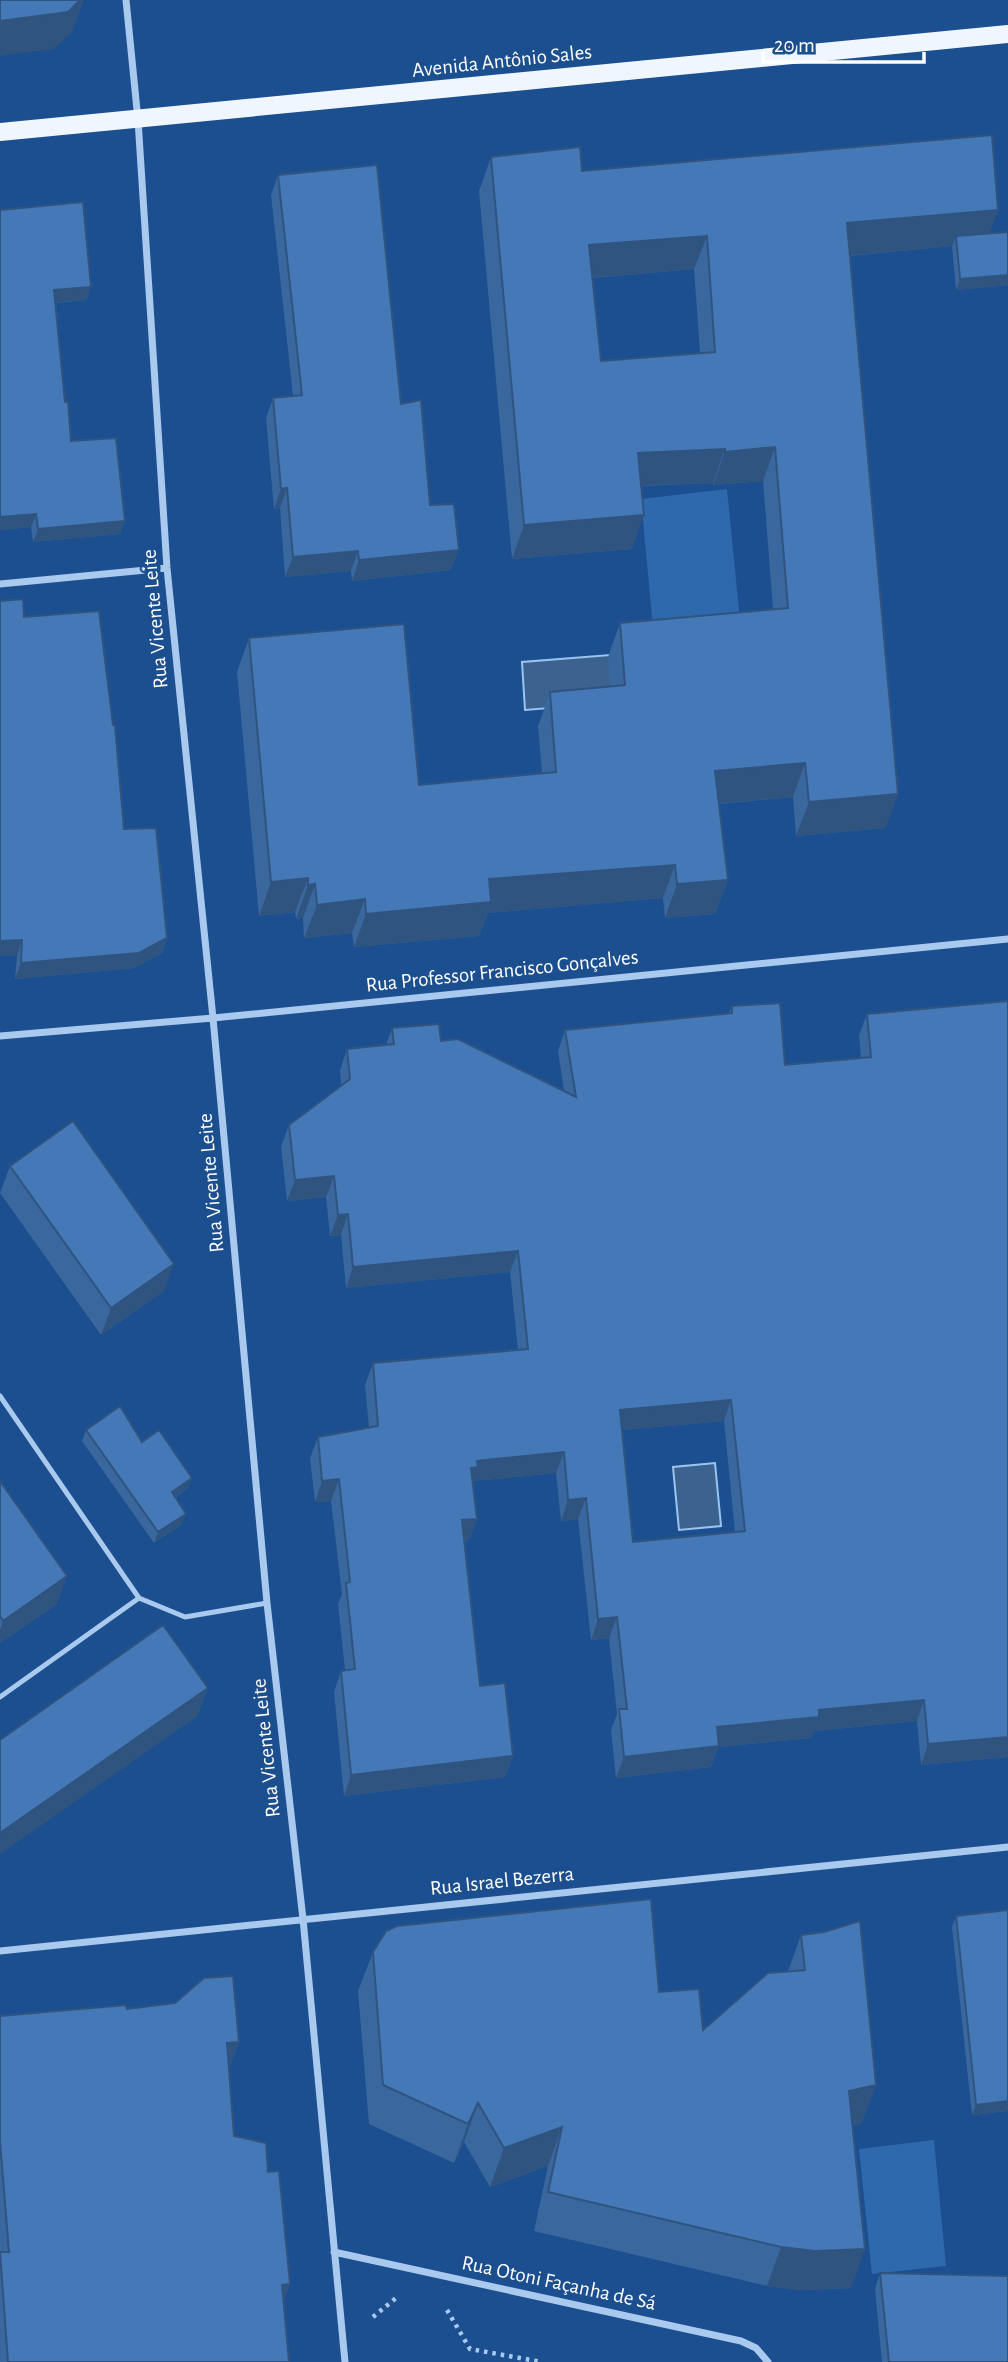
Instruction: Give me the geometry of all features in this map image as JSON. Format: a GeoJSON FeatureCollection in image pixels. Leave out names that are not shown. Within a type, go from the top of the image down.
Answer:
{"type":"FeatureCollection","features":[{"type":"Feature","properties":{"kind":"main road","name":"Avenida Antônio Sales"},"geometry":{"type":"LineString","coordinates":[[0,132],[1008,34]]}},
{"type":"Feature","properties":{"kind":"street","name":"Rua Vicente Leite"},"geometry":{"type":"LineString","coordinates":[[126,0],[138,120],[167,568],[345,2362]]}},
{"type":"Feature","properties":{"kind":"street"},"geometry":{"type":"LineString","coordinates":[[0,583],[167,568]]}},
{"type":"Feature","properties":{"kind":"street","name":"Rua Professor Francisco Gonçalves"},"geometry":{"type":"LineString","coordinates":[[0,1036],[213,1018],[1008,939]]}},
{"type":"Feature","properties":{"kind":"street","name":"Rua Israel Bezerra"},"geometry":{"type":"LineString","coordinates":[[0,1951],[1008,1846]]}},
{"type":"Feature","properties":{"kind":"street","name":"Rua Otoni Façanha de Sá"},"geometry":{"type":"LineString","coordinates":[[334,2252],[741,2341],[756,2347],[768,2362]]}},
{"type":"Feature","properties":{"kind":"lane"},"geometry":{"type":"LineString","coordinates":[[0,1396],[139,1598],[185,1617],[268,1603]]}},
{"type":"Feature","properties":{"kind":"lane"},"geometry":{"type":"LineString","coordinates":[[0,1697],[139,1598]]}},
{"type":"Feature","properties":{"kind":"path"},"geometry":{"type":"LineString","coordinates":[[372,2329],[371,2318],[401,2294]]}},
{"type":"Feature","properties":{"kind":"path"},"geometry":{"type":"LineString","coordinates":[[443,2302],[470,2349],[542,2362]]}},
{"type":"Feature","properties":{"kind":"shaded area"},"geometry":{"type":"Polygon","coordinates":[[[727,489],[742,640],[655,649],[641,499],[727,489]]]}},
{"type":"Feature","properties":{"kind":"shaded area"},"geometry":{"type":"Polygon","coordinates":[[[623,654],[625,702],[525,710],[522,662],[623,654]]]}},
{"type":"Feature","properties":{"kind":"shaded area"},"geometry":{"type":"Polygon","coordinates":[[[715,1463],[721,1526],[679,1530],[673,1467],[715,1463]]]}},
{"type":"Feature","properties":{"kind":"shaded area"},"geometry":{"type":"Polygon","coordinates":[[[934,2140],[946,2266],[872,2274],[859,2149],[934,2140]]]}},
{"type":"Feature","properties":{"kind":"building"},"geometry":{"type":"Polygon","coordinates":[[[0,0],[80,0],[68,12],[0,21],[0,0]]]}},
{"type":"Feature","properties":{"kind":"building"},"geometry":{"type":"Polygon","coordinates":[[[992,135],[998,210],[847,223],[898,794],[809,802],[805,763],[715,771],[728,880],[677,884],[675,865],[489,879],[491,902],[366,914],[365,899],[317,905],[315,884],[308,885],[308,878],[271,882],[249,638],[404,624],[419,785],[556,772],[550,692],[625,685],[620,623],[788,608],[775,447],[725,452],[725,449],[638,453],[644,515],[524,525],[491,157],[580,147],[582,171],[992,135]],[[707,236],[589,245],[601,361],[715,352],[707,236]]]}},
{"type":"Feature","properties":{"kind":"building"},"geometry":{"type":"Polygon","coordinates":[[[377,165],[401,404],[421,400],[430,505],[454,504],[459,550],[359,560],[358,551],[293,557],[287,488],[281,489],[273,398],[302,395],[278,175],[377,165]]]}},
{"type":"Feature","properties":{"kind":"building"},"geometry":{"type":"Polygon","coordinates":[[[83,202],[91,287],[54,290],[65,402],[68,402],[71,441],[116,438],[125,521],[38,529],[36,514],[0,517],[0,210],[83,202]]]}},
{"type":"Feature","properties":{"kind":"building"},"geometry":{"type":"Polygon","coordinates":[[[1008,232],[1008,275],[960,279],[956,236],[1008,232]]]}},
{"type":"Feature","properties":{"kind":"building"},"geometry":{"type":"Polygon","coordinates":[[[23,599],[24,617],[99,611],[115,726],[124,829],[156,828],[167,938],[139,953],[21,963],[22,940],[0,941],[0,601],[23,599]]]}},
{"type":"Feature","properties":{"kind":"building"},"geometry":{"type":"Polygon","coordinates":[[[1008,1001],[1008,1737],[928,1744],[924,1700],[819,1710],[819,1717],[717,1727],[719,1746],[624,1757],[619,1709],[627,1709],[617,1617],[598,1619],[586,1498],[568,1500],[564,1452],[477,1461],[478,1467],[471,1468],[477,1519],[462,1520],[480,1686],[505,1683],[513,1756],[351,1775],[341,1671],[355,1669],[346,1583],[350,1582],[339,1479],[322,1481],[318,1437],[378,1426],[373,1363],[528,1349],[518,1251],[353,1267],[348,1214],[338,1215],[334,1176],[295,1180],[289,1125],[350,1079],[347,1049],[394,1044],[392,1028],[439,1024],[441,1041],[458,1039],[576,1097],[565,1030],[732,1013],[732,1006],[780,1003],[785,1065],[871,1057],[867,1014],[1008,1001]],[[731,1400],[620,1410],[633,1542],[745,1531],[731,1400]]]}},
{"type":"Feature","properties":{"kind":"building"},"geometry":{"type":"Polygon","coordinates":[[[73,1121],[174,1264],[111,1308],[10,1166],[73,1121]]]}},
{"type":"Feature","properties":{"kind":"building"},"geometry":{"type":"Polygon","coordinates":[[[120,1406],[142,1442],[159,1430],[192,1478],[172,1492],[186,1514],[158,1532],[86,1430],[120,1406]]]}},
{"type":"Feature","properties":{"kind":"building"},"geometry":{"type":"Polygon","coordinates":[[[0,1481],[67,1576],[3,1621],[0,1616],[0,1481]]]}},
{"type":"Feature","properties":{"kind":"building"},"geometry":{"type":"Polygon","coordinates":[[[163,1625],[208,1688],[0,1833],[0,1740],[163,1625]]]}},
{"type":"Feature","properties":{"kind":"building"},"geometry":{"type":"Polygon","coordinates":[[[651,1899],[659,1992],[699,1989],[703,2030],[768,1973],[805,1970],[801,1935],[824,1932],[860,1921],[876,2085],[849,2091],[865,2249],[815,2251],[781,2247],[548,2192],[562,2127],[504,2148],[478,2103],[468,2124],[383,2085],[373,1952],[386,1931],[397,1926],[651,1899]]]}},
{"type":"Feature","properties":{"kind":"building"},"geometry":{"type":"Polygon","coordinates":[[[1008,1910],[1008,2101],[976,2105],[956,1916],[1008,1910]]]}},
{"type":"Feature","properties":{"kind":"building"},"geometry":{"type":"Polygon","coordinates":[[[233,1976],[239,2042],[227,2043],[234,2136],[266,2143],[268,2172],[279,2171],[290,2284],[282,2285],[289,2362],[8,2362],[0,2252],[9,2252],[0,2141],[0,2016],[126,2005],[127,2009],[175,2003],[204,1978],[233,1976]]]}},
{"type":"Feature","properties":{"kind":"building"},"geometry":{"type":"Polygon","coordinates":[[[880,2273],[1008,2276],[1008,2362],[889,2362],[880,2273]]]}}]}
